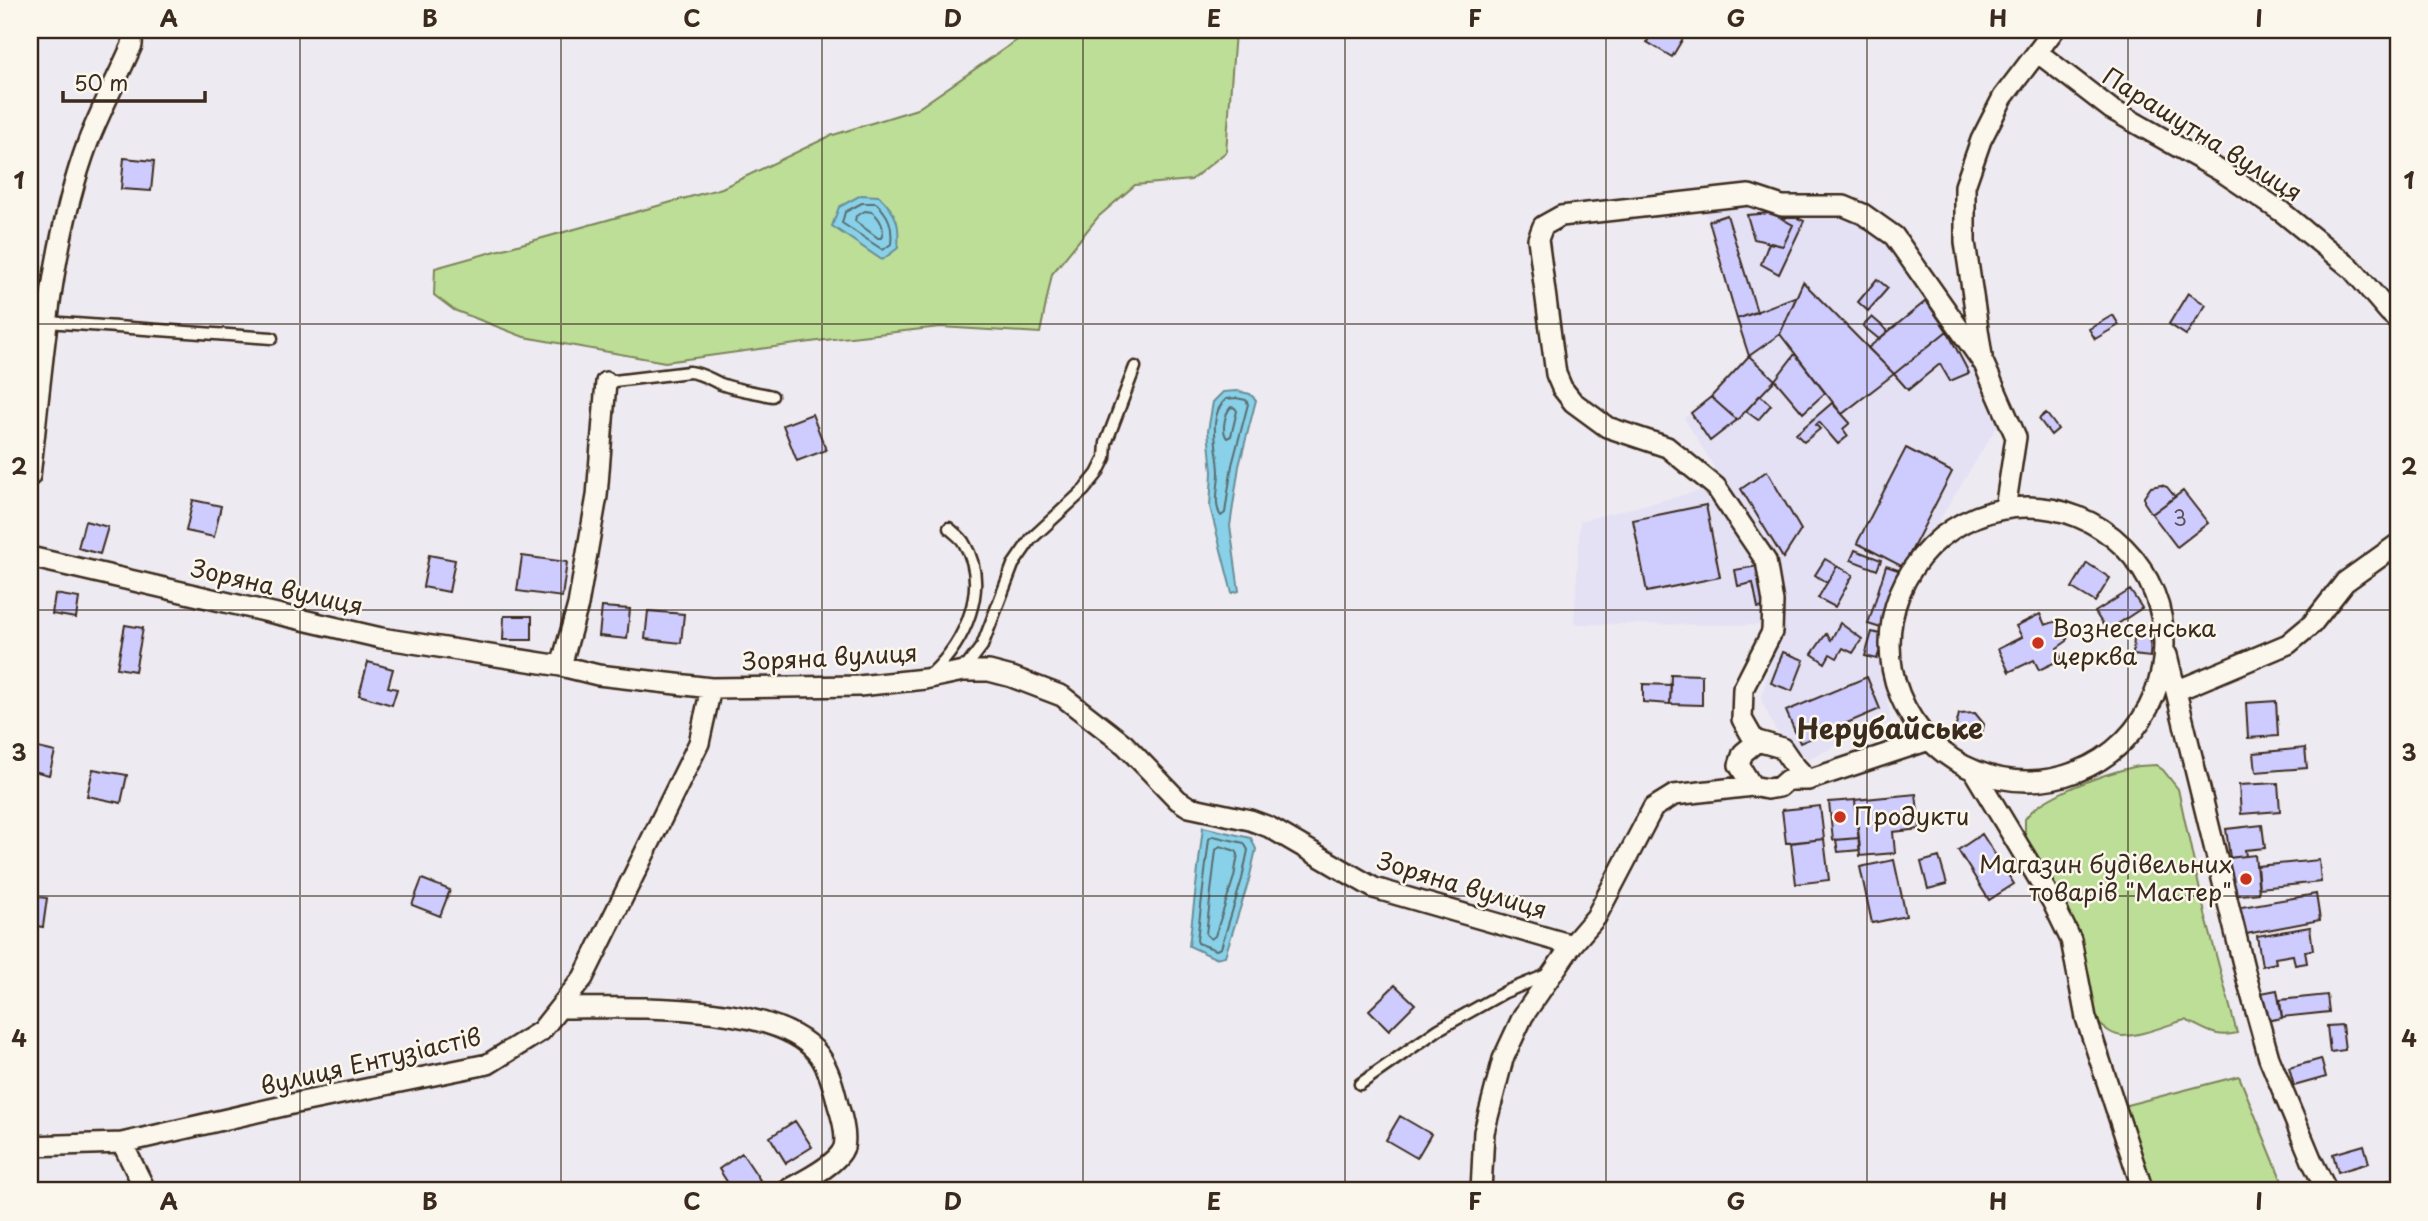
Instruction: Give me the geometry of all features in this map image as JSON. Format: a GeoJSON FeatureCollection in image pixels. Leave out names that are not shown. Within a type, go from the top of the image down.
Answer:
{"type":"FeatureCollection","features":[{"type":"Feature","properties":{"kind":"street"},"geometry":{"type":"LineString","coordinates":[[30,476],[36,361],[47,322],[67,213],[88,141],[132,45],[133,30]]}},
{"type":"Feature","properties":{"kind":"street"},"geometry":{"type":"LineString","coordinates":[[1984,364],[1965,242],[1965,186],[1981,140],[2003,97],[2054,30]]}},
{"type":"Feature","properties":{"kind":"street","name":"Парашутна вулиця"},"geometry":{"type":"LineString","coordinates":[[2037,52],[2111,109],[2224,173],[2282,212],[2352,269],[2398,320]]}},
{"type":"Feature","properties":{"kind":"street"},"geometry":{"type":"LineString","coordinates":[[1929,740],[1808,780],[1790,772],[1782,748],[1754,740],[1742,719],[1743,689],[1772,632],[1773,601],[1766,561],[1716,487],[1667,447],[1607,427],[1573,402],[1562,388],[1556,374],[1538,239],[1543,226],[1561,216],[1749,195],[1782,206],[1844,206],[1863,214],[1895,236],[1984,364],[2016,437],[2005,509]]}},
{"type":"Feature","properties":{"kind":"street"},"geometry":{"type":"LineString","coordinates":[[561,666],[578,605],[597,496],[606,382]]}},
{"type":"Feature","properties":{"kind":"street"},"geometry":{"type":"LineString","coordinates":[[2164,640],[2162,667],[2149,706],[2126,738],[2102,758],[2076,772],[2038,780],[2007,779],[1973,771],[1953,760],[1929,740],[1904,705],[1894,679],[1889,645],[1896,601],[1917,561],[1938,539],[1978,516],[2005,509],[2033,507],[2060,510],[2090,522],[2115,539],[2136,561],[2147,578],[2160,610],[2176,691],[2245,972],[2269,1058],[2312,1161],[2328,1191]]}},
{"type":"Feature","properties":{"kind":"street"},"geometry":{"type":"LineString","coordinates":[[2176,691],[2288,645],[2312,624],[2345,582],[2398,544]]}},
{"type":"Feature","properties":{"kind":"street","name":"Зоряна вулиця"},"geometry":{"type":"LineString","coordinates":[[30,557],[381,638],[561,666],[598,675],[711,688],[859,686],[925,679],[962,671],[989,671],[1062,696],[1125,745],[1178,800],[1189,807],[1250,820],[1269,827],[1374,888],[1572,945]]}},
{"type":"Feature","properties":{"kind":"street","name":"вулиця Ентузіастів"},"geometry":{"type":"LineString","coordinates":[[30,1146],[122,1143],[292,1104],[488,1064],[541,1031],[562,1008],[583,978],[699,743],[711,688]]}},
{"type":"Feature","properties":{"kind":"street"},"geometry":{"type":"LineString","coordinates":[[1752,786],[1739,765],[1743,753],[1754,744],[1754,740]]}},
{"type":"Feature","properties":{"kind":"street"},"geometry":{"type":"LineString","coordinates":[[1973,771],[2046,891],[2071,940],[2086,1017],[2143,1191]]}},
{"type":"Feature","properties":{"kind":"street"},"geometry":{"type":"LineString","coordinates":[[1481,1191],[1484,1132],[1503,1059],[1523,1016],[1572,945],[1596,917],[1653,808],[1674,795],[1752,786],[1768,789],[1779,787],[1790,772]]}},
{"type":"Feature","properties":{"kind":"street"},"geometry":{"type":"LineString","coordinates":[[562,1008],[673,1009],[751,1019],[777,1026],[799,1037],[818,1054],[827,1070],[845,1134],[843,1149],[833,1162],[785,1191]]}},
{"type":"Feature","properties":{"kind":"street"},"geometry":{"type":"LineString","coordinates":[[122,1143],[146,1191]]}},
{"type":"Feature","properties":{"kind":"lane"},"geometry":{"type":"LineString","coordinates":[[47,322],[272,338]]}},
{"type":"Feature","properties":{"kind":"lane"},"geometry":{"type":"LineString","coordinates":[[962,671],[982,646],[1013,565],[1019,556],[1031,539],[1084,490],[1097,474],[1105,458],[1106,443],[1135,367]]}},
{"type":"Feature","properties":{"kind":"lane"},"geometry":{"type":"LineString","coordinates":[[606,382],[689,372],[702,373],[718,383],[772,396]]}},
{"type":"Feature","properties":{"kind":"lane"},"geometry":{"type":"LineString","coordinates":[[925,679],[953,650],[965,628],[972,604],[975,582],[972,561],[964,542],[949,528]]}},
{"type":"Feature","properties":{"kind":"lane"},"geometry":{"type":"LineString","coordinates":[[1360,1084],[1439,1029],[1504,992],[1553,972]]}},
{"type":"Feature","properties":{"kind":"shaded area"},"geometry":{"type":"Polygon","coordinates":[[[1826,204],[1902,229],[2001,420],[1908,571],[1882,668],[1891,722],[1807,759],[1775,729],[1761,699],[1779,634],[1775,565],[1684,418],[1712,397],[1749,356],[1708,219],[1700,205],[1826,204]]]}},
{"type":"Feature","properties":{"kind":"shaded area"},"geometry":{"type":"Polygon","coordinates":[[[1707,489],[1763,566],[1769,625],[1574,624],[1580,521],[1707,489]]]}},
{"type":"Feature","properties":{"kind":"green space"},"geometry":{"type":"Polygon","coordinates":[[[1040,30],[1235,32],[1226,152],[1191,180],[1135,185],[1098,217],[1052,274],[1040,333],[940,327],[665,362],[524,337],[454,310],[434,295],[435,268],[722,188],[830,136],[917,109],[1023,36],[1040,30]],[[879,196],[853,239],[871,252],[879,196]]]}},
{"type":"Feature","properties":{"kind":"green space"},"geometry":{"type":"Polygon","coordinates":[[[2156,765],[2178,789],[2205,914],[2237,1033],[2216,1034],[2185,1020],[2122,1036],[2112,1033],[2097,1022],[2025,834],[2025,819],[2033,810],[2059,794],[2122,770],[2156,765]]]}},
{"type":"Feature","properties":{"kind":"green space"},"geometry":{"type":"Polygon","coordinates":[[[2239,1076],[2286,1191],[2150,1191],[2123,1106],[2239,1076]]]}},
{"type":"Feature","properties":{"kind":"water"},"geometry":{"type":"Polygon","coordinates":[[[861,195],[879,196],[896,219],[898,248],[882,260],[832,226],[839,207],[861,195]]]}},
{"type":"Feature","properties":{"kind":"water"},"geometry":{"type":"Polygon","coordinates":[[[1223,392],[1250,394],[1256,400],[1239,466],[1230,526],[1239,591],[1232,593],[1210,507],[1212,472],[1208,431],[1213,402],[1223,392]]]}},
{"type":"Feature","properties":{"kind":"water"},"geometry":{"type":"Polygon","coordinates":[[[1203,827],[1251,838],[1256,849],[1225,956],[1215,958],[1189,946],[1203,827]]]}},
{"type":"Feature","properties":{"kind":"building"},"geometry":{"type":"Polygon","coordinates":[[[1652,30],[1688,30],[1672,57],[1647,42],[1652,30]]]}},
{"type":"Feature","properties":{"kind":"building"},"geometry":{"type":"Polygon","coordinates":[[[124,158],[154,161],[151,191],[121,189],[124,158]]]}},
{"type":"Feature","properties":{"kind":"building"},"geometry":{"type":"Polygon","coordinates":[[[1772,213],[1793,225],[1783,246],[1754,239],[1747,215],[1772,213]]]}},
{"type":"Feature","properties":{"kind":"building"},"geometry":{"type":"Polygon","coordinates":[[[1789,214],[1804,221],[1779,274],[1761,264],[1769,243],[1783,246],[1793,225],[1784,220],[1789,214]]]}},
{"type":"Feature","properties":{"kind":"building"},"geometry":{"type":"Polygon","coordinates":[[[1727,215],[1757,312],[1737,319],[1709,221],[1727,215]]]}},
{"type":"Feature","properties":{"kind":"building"},"geometry":{"type":"Polygon","coordinates":[[[1877,279],[1888,288],[1868,311],[1858,302],[1877,279]]]}},
{"type":"Feature","properties":{"kind":"building"},"geometry":{"type":"Polygon","coordinates":[[[1803,282],[1894,374],[1842,414],[1780,334],[1803,282]]]}},
{"type":"Feature","properties":{"kind":"building"},"geometry":{"type":"Polygon","coordinates":[[[2188,293],[2206,305],[2186,335],[2169,324],[2188,293]]]}},
{"type":"Feature","properties":{"kind":"building"},"geometry":{"type":"Polygon","coordinates":[[[1797,296],[1780,334],[1749,356],[1737,319],[1797,296]]]}},
{"type":"Feature","properties":{"kind":"building"},"geometry":{"type":"Polygon","coordinates":[[[1926,301],[1947,331],[1894,374],[1868,348],[1926,301]]]}},
{"type":"Feature","properties":{"kind":"building"},"geometry":{"type":"Polygon","coordinates":[[[2113,315],[2119,325],[2095,339],[2089,329],[2113,315]]]}},
{"type":"Feature","properties":{"kind":"building"},"geometry":{"type":"Polygon","coordinates":[[[1872,317],[1888,331],[1879,339],[1863,326],[1872,317]]]}},
{"type":"Feature","properties":{"kind":"building"},"geometry":{"type":"Polygon","coordinates":[[[1947,331],[1969,373],[1950,381],[1940,364],[1908,390],[1894,374],[1947,331]]]}},
{"type":"Feature","properties":{"kind":"building"},"geometry":{"type":"Polygon","coordinates":[[[1795,354],[1825,393],[1803,413],[1775,380],[1795,354]]]}},
{"type":"Feature","properties":{"kind":"building"},"geometry":{"type":"Polygon","coordinates":[[[1749,356],[1775,380],[1737,420],[1711,397],[1749,356]]]}},
{"type":"Feature","properties":{"kind":"building"},"geometry":{"type":"Polygon","coordinates":[[[1760,395],[1771,405],[1758,420],[1746,411],[1760,395]]]}},
{"type":"Feature","properties":{"kind":"building"},"geometry":{"type":"Polygon","coordinates":[[[1711,397],[1737,420],[1710,441],[1691,413],[1711,397]]]}},
{"type":"Feature","properties":{"kind":"building"},"geometry":{"type":"Polygon","coordinates":[[[1832,403],[1850,423],[1843,429],[1848,436],[1838,444],[1819,422],[1816,425],[1820,429],[1804,442],[1796,434],[1832,403]]]}},
{"type":"Feature","properties":{"kind":"building"},"geometry":{"type":"Polygon","coordinates":[[[2046,413],[2058,429],[2051,435],[2039,419],[2046,413]]]}},
{"type":"Feature","properties":{"kind":"building"},"geometry":{"type":"Polygon","coordinates":[[[812,414],[826,450],[797,461],[783,425],[812,414]]]}},
{"type":"Feature","properties":{"kind":"building"},"geometry":{"type":"Polygon","coordinates":[[[1906,448],[1952,472],[1903,567],[1857,543],[1906,448]]]}},
{"type":"Feature","properties":{"kind":"building"},"geometry":{"type":"Polygon","coordinates":[[[1767,471],[1801,530],[1783,558],[1741,489],[1767,471]]]}},
{"type":"Feature","properties":{"kind":"building"},"geometry":{"type":"Polygon","coordinates":[[[2151,487],[2167,487],[2175,497],[2152,514],[2144,502],[2144,497],[2151,487]]]}},
{"type":"Feature","properties":{"kind":"building"},"geometry":{"type":"Polygon","coordinates":[[[2183,491],[2208,523],[2177,547],[2152,514],[2183,491]]]}},
{"type":"Feature","properties":{"kind":"building"},"geometry":{"type":"Polygon","coordinates":[[[193,500],[221,506],[214,537],[186,531],[193,500]]]}},
{"type":"Feature","properties":{"kind":"building"},"geometry":{"type":"Polygon","coordinates":[[[1706,505],[1720,577],[1647,592],[1633,520],[1706,505]]]}},
{"type":"Feature","properties":{"kind":"building"},"geometry":{"type":"Polygon","coordinates":[[[85,521],[108,527],[100,554],[78,548],[85,521]]]}},
{"type":"Feature","properties":{"kind":"building"},"geometry":{"type":"Polygon","coordinates":[[[1855,550],[1881,560],[1877,570],[1851,560],[1855,550]]]}},
{"type":"Feature","properties":{"kind":"building"},"geometry":{"type":"Polygon","coordinates":[[[429,555],[455,560],[449,592],[423,587],[429,555]]]}},
{"type":"Feature","properties":{"kind":"building"},"geometry":{"type":"Polygon","coordinates":[[[522,556],[567,562],[562,597],[517,591],[522,556]]]}},
{"type":"Feature","properties":{"kind":"building"},"geometry":{"type":"Polygon","coordinates":[[[1825,559],[1837,566],[1827,583],[1815,575],[1825,559]]]}},
{"type":"Feature","properties":{"kind":"building"},"geometry":{"type":"Polygon","coordinates":[[[2087,563],[2110,578],[2095,602],[2072,588],[2087,563]]]}},
{"type":"Feature","properties":{"kind":"building"},"geometry":{"type":"Polygon","coordinates":[[[1758,566],[1766,607],[1758,608],[1753,583],[1738,586],[1735,570],[1758,566]]]}},
{"type":"Feature","properties":{"kind":"building"},"geometry":{"type":"Polygon","coordinates":[[[1837,566],[1853,575],[1835,607],[1818,598],[1837,566]]]}},
{"type":"Feature","properties":{"kind":"building"},"geometry":{"type":"Polygon","coordinates":[[[1886,566],[1901,571],[1884,629],[1868,624],[1886,566]]]}},
{"type":"Feature","properties":{"kind":"building"},"geometry":{"type":"Polygon","coordinates":[[[2130,590],[2142,608],[2107,631],[2095,612],[2130,590]]]}},
{"type":"Feature","properties":{"kind":"building"},"geometry":{"type":"Polygon","coordinates":[[[55,594],[79,598],[76,618],[52,614],[55,594]]]}},
{"type":"Feature","properties":{"kind":"building"},"geometry":{"type":"Polygon","coordinates":[[[602,607],[630,609],[627,639],[599,636],[602,607]]]}},
{"type":"Feature","properties":{"kind":"building"},"geometry":{"type":"Polygon","coordinates":[[[648,611],[684,614],[681,643],[645,639],[648,611]]]}},
{"type":"Feature","properties":{"kind":"building","name":"Вознесенська церква"},"geometry":{"type":"Polygon","coordinates":[[[2040,614],[2045,625],[2057,621],[2068,629],[2067,641],[2057,648],[2062,659],[2039,670],[2034,660],[2009,672],[1998,649],[2022,637],[2016,626],[2040,614]]]}},
{"type":"Feature","properties":{"kind":"building"},"geometry":{"type":"Polygon","coordinates":[[[504,616],[532,616],[532,640],[503,640],[504,616]]]}},
{"type":"Feature","properties":{"kind":"building"},"geometry":{"type":"Polygon","coordinates":[[[1840,623],[1862,639],[1853,653],[1843,648],[1837,658],[1830,654],[1825,663],[1812,654],[1826,634],[1831,640],[1840,623]]]}},
{"type":"Feature","properties":{"kind":"building"},"geometry":{"type":"Polygon","coordinates":[[[125,625],[143,628],[135,671],[117,668],[125,625]]]}},
{"type":"Feature","properties":{"kind":"building"},"geometry":{"type":"Polygon","coordinates":[[[2149,625],[2151,636],[2134,637],[2134,626],[2149,625]]]}},
{"type":"Feature","properties":{"kind":"building"},"geometry":{"type":"Polygon","coordinates":[[[1872,632],[1884,635],[1877,659],[1865,656],[1872,632]]]}},
{"type":"Feature","properties":{"kind":"building"},"geometry":{"type":"Polygon","coordinates":[[[2151,636],[2150,657],[2133,655],[2134,637],[2151,636]]]}},
{"type":"Feature","properties":{"kind":"building"},"geometry":{"type":"Polygon","coordinates":[[[1783,652],[1804,660],[1792,691],[1771,683],[1783,652]]]}},
{"type":"Feature","properties":{"kind":"building"},"geometry":{"type":"Polygon","coordinates":[[[368,662],[393,669],[388,687],[397,689],[392,705],[359,695],[368,662]]]}},
{"type":"Feature","properties":{"kind":"building"},"geometry":{"type":"Polygon","coordinates":[[[1671,674],[1702,675],[1702,705],[1670,704],[1671,674]]]}},
{"type":"Feature","properties":{"kind":"building"},"geometry":{"type":"Polygon","coordinates":[[[1867,677],[1880,709],[1800,743],[1786,711],[1867,677]]]}},
{"type":"Feature","properties":{"kind":"building"},"geometry":{"type":"Polygon","coordinates":[[[1643,684],[1671,685],[1670,704],[1643,702],[1643,684]]]}},
{"type":"Feature","properties":{"kind":"building"},"geometry":{"type":"Polygon","coordinates":[[[2276,701],[2278,736],[2248,738],[2246,703],[2276,701]]]}},
{"type":"Feature","properties":{"kind":"building"},"geometry":{"type":"Polygon","coordinates":[[[1975,713],[1984,724],[1981,738],[1967,739],[1955,730],[1959,714],[1975,713]]]}},
{"type":"Feature","properties":{"kind":"building"},"geometry":{"type":"Polygon","coordinates":[[[30,746],[55,752],[49,775],[30,770],[30,746]]]}},
{"type":"Feature","properties":{"kind":"building"},"geometry":{"type":"Polygon","coordinates":[[[2305,748],[2307,768],[2256,772],[2254,753],[2305,748]]]}},
{"type":"Feature","properties":{"kind":"building"},"geometry":{"type":"Polygon","coordinates":[[[93,769],[127,775],[121,803],[87,796],[93,769]]]}},
{"type":"Feature","properties":{"kind":"building"},"geometry":{"type":"Polygon","coordinates":[[[2278,783],[2280,811],[2241,814],[2239,785],[2278,783]]]}},
{"type":"Feature","properties":{"kind":"building"},"geometry":{"type":"Polygon","coordinates":[[[1916,794],[1920,829],[1893,832],[1895,853],[1860,856],[1855,800],[1916,794]]]}},
{"type":"Feature","properties":{"kind":"building"},"geometry":{"type":"Polygon","coordinates":[[[1855,800],[1859,838],[1833,840],[1829,802],[1855,800]]]}},
{"type":"Feature","properties":{"kind":"building"},"geometry":{"type":"Polygon","coordinates":[[[1820,806],[1824,839],[1786,843],[1782,810],[1820,806]]]}},
{"type":"Feature","properties":{"kind":"building"},"geometry":{"type":"Polygon","coordinates":[[[2262,825],[2265,848],[2245,850],[2246,856],[2230,858],[2226,829],[2262,825]]]}},
{"type":"Feature","properties":{"kind":"building"},"geometry":{"type":"Polygon","coordinates":[[[1982,834],[2014,884],[1989,900],[1958,850],[1982,834]]]}},
{"type":"Feature","properties":{"kind":"building"},"geometry":{"type":"Polygon","coordinates":[[[1859,838],[1860,850],[1838,852],[1836,840],[1859,838]]]}},
{"type":"Feature","properties":{"kind":"building"},"geometry":{"type":"Polygon","coordinates":[[[1824,839],[1829,880],[1796,884],[1791,843],[1824,839]]]}},
{"type":"Feature","properties":{"kind":"building"},"geometry":{"type":"Polygon","coordinates":[[[2255,855],[2259,893],[2232,896],[2228,858],[2255,855]]]}},
{"type":"Feature","properties":{"kind":"building"},"geometry":{"type":"Polygon","coordinates":[[[1939,857],[1947,884],[1928,889],[1921,862],[1939,857]]]}},
{"type":"Feature","properties":{"kind":"building"},"geometry":{"type":"Polygon","coordinates":[[[1894,860],[1906,916],[1872,923],[1860,867],[1894,860]]]}},
{"type":"Feature","properties":{"kind":"building"},"geometry":{"type":"Polygon","coordinates":[[[2319,860],[2321,882],[2259,888],[2257,866],[2319,860]]]}},
{"type":"Feature","properties":{"kind":"building"},"geometry":{"type":"Polygon","coordinates":[[[422,879],[450,890],[440,916],[412,905],[422,879]]]}},
{"type":"Feature","properties":{"kind":"building"},"geometry":{"type":"Polygon","coordinates":[[[2316,894],[2320,920],[2241,935],[2236,908],[2316,894]]]}},
{"type":"Feature","properties":{"kind":"building"},"geometry":{"type":"Polygon","coordinates":[[[30,896],[47,898],[43,927],[30,925],[30,896]]]}},
{"type":"Feature","properties":{"kind":"building"},"geometry":{"type":"Polygon","coordinates":[[[2310,927],[2313,950],[2305,951],[2307,963],[2295,965],[2293,955],[2275,958],[2276,963],[2262,966],[2257,936],[2310,927]]]}},
{"type":"Feature","properties":{"kind":"building"},"geometry":{"type":"Polygon","coordinates":[[[1395,985],[1415,1004],[1389,1030],[1369,1010],[1395,985]]]}},
{"type":"Feature","properties":{"kind":"building"},"geometry":{"type":"Polygon","coordinates":[[[2277,990],[2282,1018],[2266,1021],[2261,993],[2277,990]]]}},
{"type":"Feature","properties":{"kind":"building"},"geometry":{"type":"Polygon","coordinates":[[[2327,995],[2329,1012],[2282,1017],[2280,1000],[2327,995]]]}},
{"type":"Feature","properties":{"kind":"building"},"geometry":{"type":"Polygon","coordinates":[[[2342,1025],[2345,1050],[2330,1052],[2327,1026],[2342,1025]]]}},
{"type":"Feature","properties":{"kind":"building"},"geometry":{"type":"Polygon","coordinates":[[[2321,1059],[2326,1077],[2294,1086],[2289,1068],[2321,1059]]]}},
{"type":"Feature","properties":{"kind":"building"},"geometry":{"type":"Polygon","coordinates":[[[1400,1116],[1431,1134],[1417,1158],[1386,1140],[1400,1116]]]}},
{"type":"Feature","properties":{"kind":"building"},"geometry":{"type":"Polygon","coordinates":[[[795,1121],[812,1147],[786,1163],[770,1137],[795,1121]]]}},
{"type":"Feature","properties":{"kind":"building"},"geometry":{"type":"Polygon","coordinates":[[[2364,1145],[2369,1163],[2338,1172],[2333,1154],[2364,1145]]]}},
{"type":"Feature","properties":{"kind":"building"},"geometry":{"type":"Polygon","coordinates":[[[742,1153],[760,1180],[743,1191],[733,1191],[719,1169],[742,1153]]]}},
{"type":"Feature","properties":{"kind":"building"},"geometry":{"type":"Polygon","coordinates":[[[2389,1180],[2393,1191],[2361,1191],[2389,1180]]]}},
{"type":"Feature","properties":{"kind":"place","name":"Вознесенська церква"},"geometry":{"type":"Point","coordinates":[2038,643]}},
{"type":"Feature","properties":{"kind":"place","name":"Продукти"},"geometry":{"type":"Point","coordinates":[1840,817]}},
{"type":"Feature","properties":{"kind":"place","name":"Магазин будівельних товарів \"Мастер\""},"geometry":{"type":"Point","coordinates":[2246,879]}},
{"type":"Feature","properties":{"kind":"district","name":"Нерубайське"},"geometry":{"type":"Point","coordinates":[1890,729]}}]}
